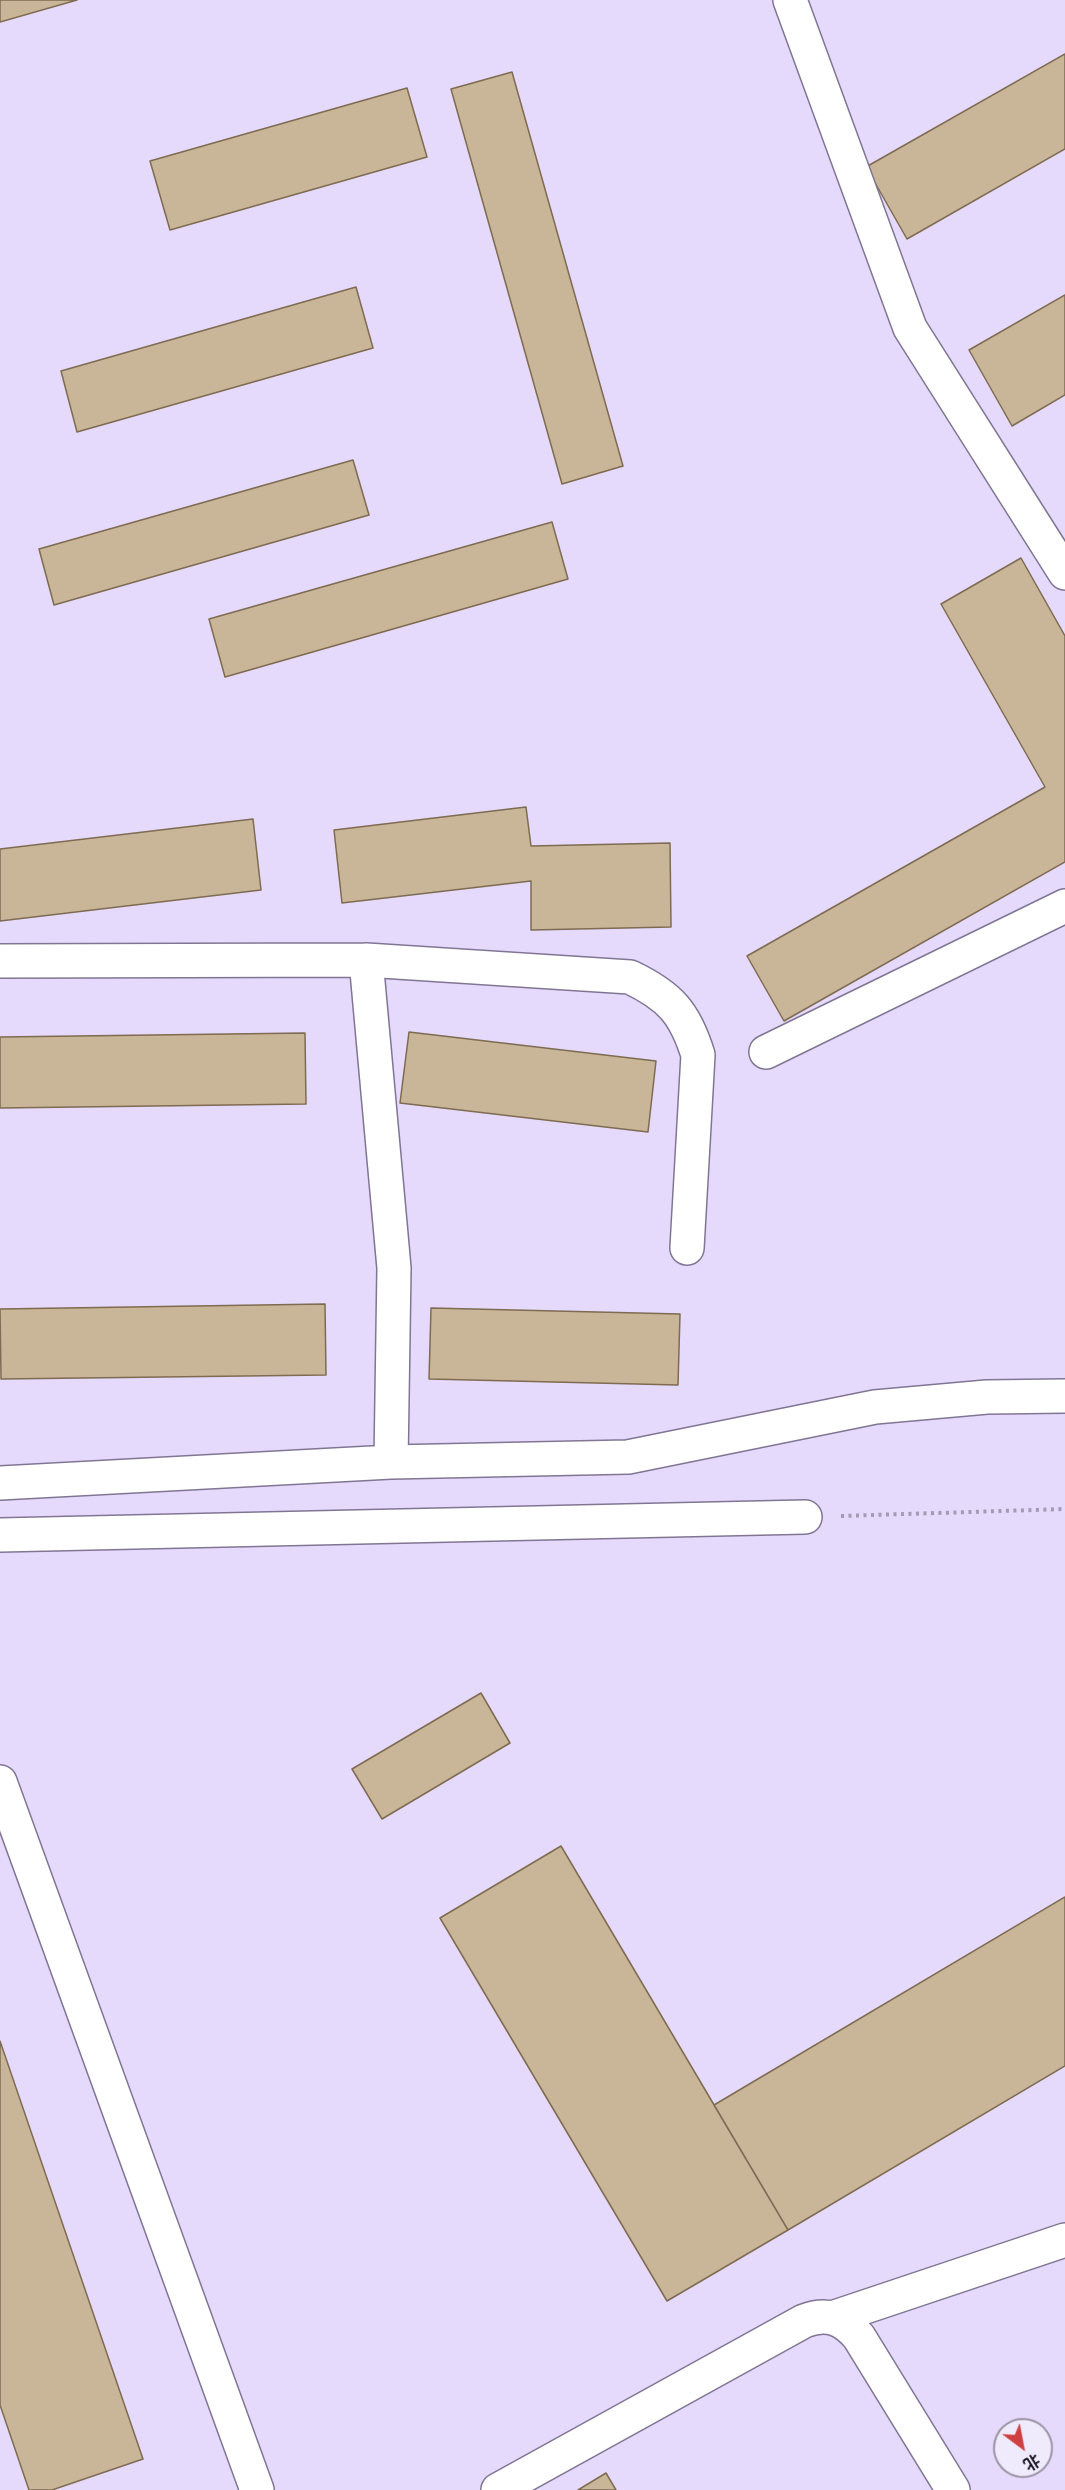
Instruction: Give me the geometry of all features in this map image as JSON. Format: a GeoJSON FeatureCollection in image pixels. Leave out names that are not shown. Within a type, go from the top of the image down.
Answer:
{"type":"FeatureCollection","features":[{"type":"Feature","properties":{"kind":"street"},"geometry":{"type":"LineString","coordinates":[[790,0],[910,328],[1065,573]]}},
{"type":"Feature","properties":{"kind":"street"},"geometry":{"type":"LineString","coordinates":[[766,1053],[1065,906]]}},
{"type":"Feature","properties":{"kind":"street"},"geometry":{"type":"LineString","coordinates":[[366,960],[394,1268],[391,1462]]}},
{"type":"Feature","properties":{"kind":"street"},"geometry":{"type":"LineString","coordinates":[[0,961],[366,960],[630,977],[655,989],[675,1006],[690,1029],[698,1055],[687,1248]]}},
{"type":"Feature","properties":{"kind":"street"},"geometry":{"type":"LineString","coordinates":[[0,1483],[391,1462],[628,1457],[875,1407],[987,1397],[1065,1396]]}},
{"type":"Feature","properties":{"kind":"street"},"geometry":{"type":"LineString","coordinates":[[0,1535],[805,1516]]}},
{"type":"Feature","properties":{"kind":"street"},"geometry":{"type":"LineString","coordinates":[[0,1782],[257,2490]]}},
{"type":"Feature","properties":{"kind":"street"},"geometry":{"type":"LineString","coordinates":[[498,2490],[804,2321],[814,2317],[835,2318],[1065,2240]]}},
{"type":"Feature","properties":{"kind":"street"},"geometry":{"type":"LineString","coordinates":[[835,2318],[849,2325],[859,2337],[953,2490]]}},
{"type":"Feature","properties":{"kind":"path"},"geometry":{"type":"LineString","coordinates":[[805,1516],[1065,1509]]}},
{"type":"Feature","properties":{"kind":"building"},"geometry":{"type":"Polygon","coordinates":[[[0,0],[77,0],[0,22],[0,0]]]}},
{"type":"Feature","properties":{"kind":"building"},"geometry":{"type":"Polygon","coordinates":[[[1065,54],[1065,149],[907,239],[866,167],[1065,54]]]}},
{"type":"Feature","properties":{"kind":"building"},"geometry":{"type":"Polygon","coordinates":[[[512,72],[623,466],[562,484],[451,89],[512,72]]]}},
{"type":"Feature","properties":{"kind":"building"},"geometry":{"type":"Polygon","coordinates":[[[407,88],[427,157],[170,230],[150,161],[407,88]]]}},
{"type":"Feature","properties":{"kind":"building"},"geometry":{"type":"Polygon","coordinates":[[[356,287],[373,348],[77,432],[61,371],[356,287]]]}},
{"type":"Feature","properties":{"kind":"building"},"geometry":{"type":"Polygon","coordinates":[[[1065,295],[1065,395],[1012,426],[969,350],[1065,295]]]}},
{"type":"Feature","properties":{"kind":"building"},"geometry":{"type":"Polygon","coordinates":[[[353,460],[369,515],[54,605],[39,549],[353,460]]]}},
{"type":"Feature","properties":{"kind":"building"},"geometry":{"type":"Polygon","coordinates":[[[552,522],[568,579],[225,677],[209,619],[552,522]]]}},
{"type":"Feature","properties":{"kind":"building"},"geometry":{"type":"Polygon","coordinates":[[[1021,558],[1065,636],[1065,862],[784,1021],[747,956],[1045,787],[941,604],[1021,558]]]}},
{"type":"Feature","properties":{"kind":"building"},"geometry":{"type":"Polygon","coordinates":[[[526,807],[531,846],[670,843],[671,927],[531,930],[531,881],[342,903],[334,830],[526,807]]]}},
{"type":"Feature","properties":{"kind":"building"},"geometry":{"type":"Polygon","coordinates":[[[253,819],[261,890],[0,921],[0,849],[253,819]]]}},
{"type":"Feature","properties":{"kind":"building"},"geometry":{"type":"Polygon","coordinates":[[[409,1032],[656,1061],[648,1132],[400,1103],[409,1032]]]}},
{"type":"Feature","properties":{"kind":"building"},"geometry":{"type":"Polygon","coordinates":[[[305,1033],[306,1104],[0,1108],[0,1037],[305,1033]]]}},
{"type":"Feature","properties":{"kind":"building"},"geometry":{"type":"Polygon","coordinates":[[[325,1304],[326,1375],[1,1379],[0,1309],[325,1304]]]}},
{"type":"Feature","properties":{"kind":"building"},"geometry":{"type":"Polygon","coordinates":[[[431,1308],[680,1314],[678,1385],[429,1379],[431,1308]]]}},
{"type":"Feature","properties":{"kind":"building"},"geometry":{"type":"Polygon","coordinates":[[[481,1693],[510,1743],[382,1819],[352,1769],[481,1693]]]}},
{"type":"Feature","properties":{"kind":"building"},"geometry":{"type":"Polygon","coordinates":[[[561,1846],[788,2230],[667,2301],[440,1918],[561,1846]]]}},
{"type":"Feature","properties":{"kind":"building"},"geometry":{"type":"Polygon","coordinates":[[[1065,1897],[1065,2066],[788,2230],[714,2105],[1065,1897]]]}},
{"type":"Feature","properties":{"kind":"building"},"geometry":{"type":"Polygon","coordinates":[[[0,2041],[143,2459],[52,2490],[29,2490],[0,2405],[0,2041]]]}},
{"type":"Feature","properties":{"kind":"building"},"geometry":{"type":"Polygon","coordinates":[[[606,2473],[616,2490],[578,2490],[606,2473]]]}}]}
